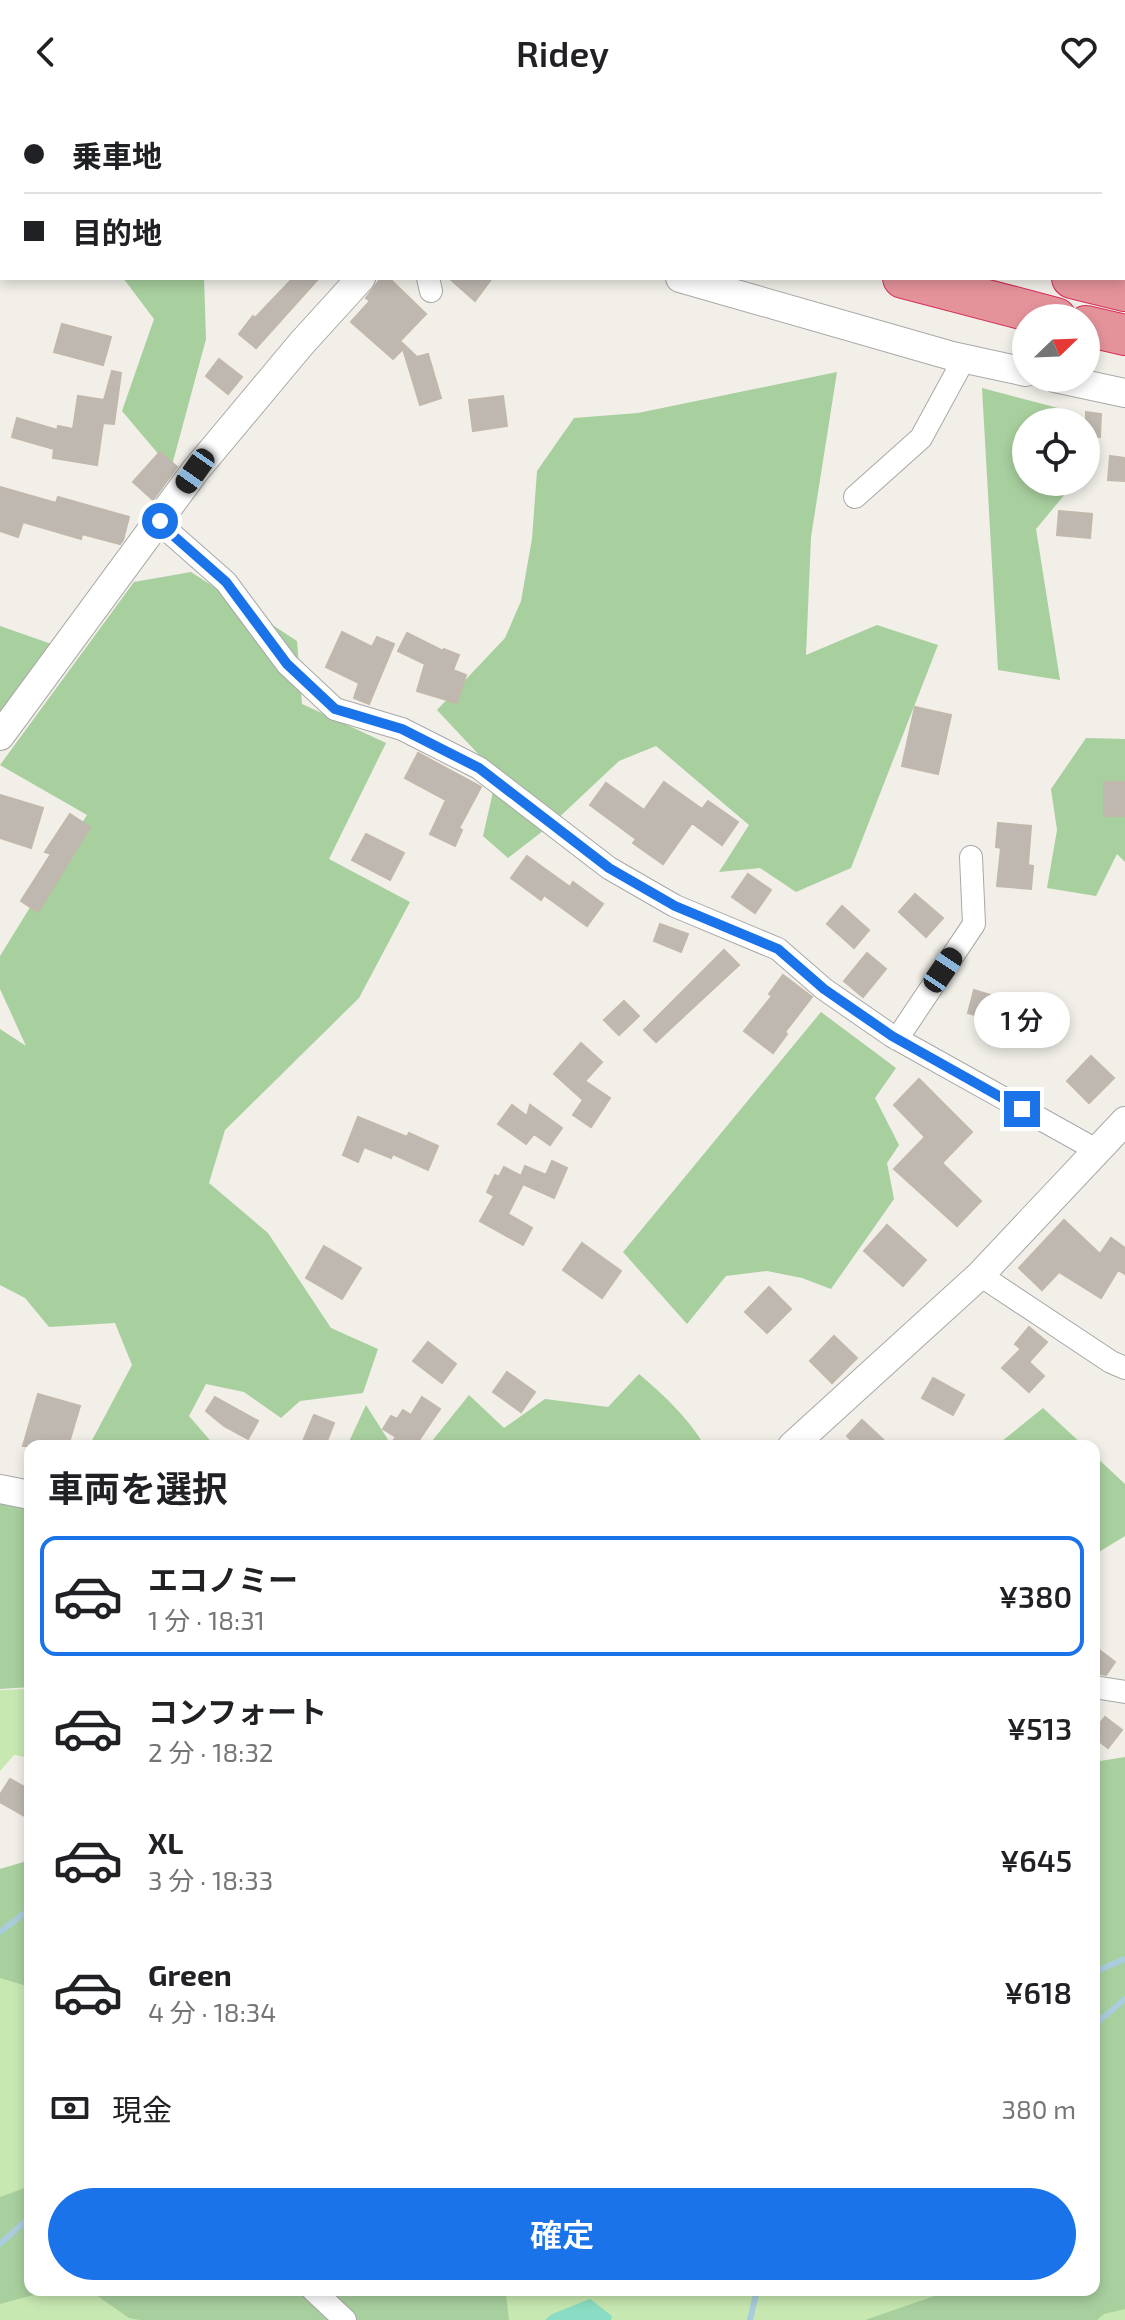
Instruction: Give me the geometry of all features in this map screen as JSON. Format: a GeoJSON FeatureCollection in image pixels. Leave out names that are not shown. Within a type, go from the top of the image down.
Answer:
{"type":"FeatureCollection","features":[{"type":"Feature","properties":{"kind":"highway"},"geometry":{"type":"LineString","coordinates":[[911,280],[1012,306]]}},
{"type":"Feature","properties":{"kind":"highway"},"geometry":{"type":"LineString","coordinates":[[1080,280],[1125,291]]}},
{"type":"Feature","properties":{"kind":"highway"},"geometry":{"type":"LineString","coordinates":[[1100,329],[1125,335]]}},
{"type":"Feature","properties":{"kind":"street"},"geometry":{"type":"LineString","coordinates":[[0,736],[195,471],[301,344],[359,280]]}},
{"type":"Feature","properties":{"kind":"street"},"geometry":{"type":"LineString","coordinates":[[687,280],[964,359],[1012,369]]}},
{"type":"Feature","properties":{"kind":"street"},"geometry":{"type":"LineString","coordinates":[[855,497],[921,438],[964,359]]}},
{"type":"Feature","properties":{"kind":"street"},"geometry":{"type":"LineString","coordinates":[[1100,388],[1125,393]]}},
{"type":"Feature","properties":{"kind":"street"},"geometry":{"type":"LineString","coordinates":[[159,523],[226,582],[287,664],[335,709],[402,729],[479,768],[609,868],[675,906],[778,949],[824,989],[897,1039],[1098,1151]]}},
{"type":"Feature","properties":{"kind":"street"},"geometry":{"type":"LineString","coordinates":[[897,1039],[974,924],[971,857]]}},
{"type":"Feature","properties":{"kind":"street"},"geometry":{"type":"LineString","coordinates":[[799,1440],[980,1275],[1125,1121]]}},
{"type":"Feature","properties":{"kind":"street"},"geometry":{"type":"LineString","coordinates":[[980,1275],[1111,1362],[1125,1368]]}},
{"type":"Feature","properties":{"kind":"street"},"geometry":{"type":"LineString","coordinates":[[0,1489],[24,1494]]}},
{"type":"Feature","properties":{"kind":"street"},"geometry":{"type":"LineString","coordinates":[[1100,1688],[1125,1692]]}},
{"type":"Feature","properties":{"kind":"street"},"geometry":{"type":"LineString","coordinates":[[319,2296],[345,2320]]}},
{"type":"Feature","properties":{"kind":"green space"},"geometry":{"type":"Polygon","coordinates":[[[125,280],[204,280],[206,339],[171,469],[122,411],[154,319],[125,280]]]}},
{"type":"Feature","properties":{"kind":"green space"},"geometry":{"type":"Polygon","coordinates":[[[837,372],[811,537],[806,655],[877,625],[938,645],[851,868],[796,892],[760,868],[719,872],[749,825],[656,746],[619,761],[552,824],[508,858],[483,836],[497,774],[437,710],[505,638],[521,601],[532,539],[537,471],[574,418],[638,413],[837,372]]]}},
{"type":"Feature","properties":{"kind":"green space"},"geometry":{"type":"Polygon","coordinates":[[[982,388],[1058,408],[1012,408],[1012,496],[1064,496],[1036,529],[1060,680],[998,670],[982,388]]]}},
{"type":"Feature","properties":{"kind":"green space"},"geometry":{"type":"Polygon","coordinates":[[[191,572],[297,641],[302,704],[386,743],[329,859],[410,902],[359,998],[225,1130],[209,1183],[268,1233],[331,1328],[378,1349],[363,1393],[300,1401],[281,1418],[244,1392],[206,1384],[189,1416],[210,1440],[92,1440],[132,1365],[115,1323],[49,1327],[25,1298],[0,1285],[0,1029],[26,1046],[0,989],[0,956],[87,815],[0,765],[134,582],[191,572]]]}},
{"type":"Feature","properties":{"kind":"green space"},"geometry":{"type":"Polygon","coordinates":[[[0,626],[63,648],[0,735],[0,626]]]}},
{"type":"Feature","properties":{"kind":"green space"},"geometry":{"type":"Polygon","coordinates":[[[1086,738],[1125,739],[1125,862],[1117,854],[1096,896],[1047,888],[1057,830],[1051,789],[1086,738]]]}},
{"type":"Feature","properties":{"kind":"green space"},"geometry":{"type":"Polygon","coordinates":[[[821,1012],[896,1068],[875,1098],[899,1145],[887,1163],[894,1199],[831,1289],[802,1278],[767,1271],[726,1276],[687,1324],[623,1252],[821,1012]]]}},
{"type":"Feature","properties":{"kind":"green space"},"geometry":{"type":"Polygon","coordinates":[[[639,1374],[675,1407],[701,1440],[433,1440],[469,1395],[504,1428],[545,1399],[608,1407],[639,1374]]]}},
{"type":"Feature","properties":{"kind":"green space"},"geometry":{"type":"Polygon","coordinates":[[[366,1405],[388,1440],[350,1440],[366,1405]]]}},
{"type":"Feature","properties":{"kind":"green space"},"geometry":{"type":"Polygon","coordinates":[[[1043,1408],[1078,1440],[1003,1440],[1043,1408]]]}},
{"type":"Feature","properties":{"kind":"green space"},"geometry":{"type":"Polygon","coordinates":[[[1100,1461],[1125,1484],[1125,1536],[1100,1551],[1100,1461]]]}},
{"type":"Feature","properties":{"kind":"green space"},"geometry":{"type":"Polygon","coordinates":[[[0,1500],[24,1502],[24,1687],[0,1689],[0,1500]]]}},
{"type":"Feature","properties":{"kind":"green space"},"geometry":{"type":"Polygon","coordinates":[[[24,1689],[24,1757],[14,1755],[0,1771],[0,1690],[24,1689]]]}},
{"type":"Feature","properties":{"kind":"green space"},"geometry":{"type":"Polygon","coordinates":[[[1125,1757],[1125,2309],[1104,2314],[1097,2320],[865,2320],[935,2296],[1100,2296],[1100,1761],[1125,1757]]]}},
{"type":"Feature","properties":{"kind":"green space"},"geometry":{"type":"Polygon","coordinates":[[[24,1862],[24,1985],[0,1978],[0,1869],[24,1862]]]}},
{"type":"Feature","properties":{"kind":"green space"},"geometry":{"type":"Polygon","coordinates":[[[24,1939],[24,2296],[1100,2296],[1100,2238],[1125,2023],[1125,2320],[0,2320],[0,1948],[24,1939]]]}},
{"type":"Feature","properties":{"kind":"green space"},"geometry":{"type":"Polygon","coordinates":[[[24,2188],[24,2296],[30,2296],[0,2304],[0,2197],[24,2188]]]}},
{"type":"Feature","properties":{"kind":"green space"},"geometry":{"type":"Polygon","coordinates":[[[98,2296],[506,2296],[509,2320],[140,2320],[129,2318],[98,2296]]]}},
{"type":"Feature","properties":{"kind":"green space"},"geometry":{"type":"Polygon","coordinates":[[[590,2299],[612,2316],[611,2320],[545,2320],[552,2314],[590,2299]]]}},
{"type":"Feature","properties":{"kind":"building"},"geometry":{"type":"Polygon","coordinates":[[[291,280],[317,280],[256,348],[239,334],[253,316],[255,318],[291,280]]]}},
{"type":"Feature","properties":{"kind":"building"},"geometry":{"type":"Polygon","coordinates":[[[380,280],[391,280],[426,314],[400,341],[417,357],[428,354],[441,398],[420,405],[403,349],[393,359],[351,322],[370,301],[366,298],[380,280]]]}},
{"type":"Feature","properties":{"kind":"building"},"geometry":{"type":"Polygon","coordinates":[[[451,280],[491,280],[475,301],[451,280]]]}},
{"type":"Feature","properties":{"kind":"building"},"geometry":{"type":"Polygon","coordinates":[[[62,324],[111,337],[103,365],[54,352],[62,324]]]}},
{"type":"Feature","properties":{"kind":"building"},"geometry":{"type":"Polygon","coordinates":[[[219,359],[242,377],[228,394],[206,376],[219,359]]]}},
{"type":"Feature","properties":{"kind":"building"},"geometry":{"type":"Polygon","coordinates":[[[112,371],[121,373],[114,424],[103,423],[97,465],[53,458],[54,449],[12,437],[17,418],[57,430],[58,426],[73,429],[78,396],[104,400],[112,371]]]}},
{"type":"Feature","properties":{"kind":"building"},"geometry":{"type":"Polygon","coordinates":[[[503,396],[507,426],[473,431],[469,400],[503,396]]]}},
{"type":"Feature","properties":{"kind":"building"},"geometry":{"type":"Polygon","coordinates":[[[160,452],[177,467],[153,500],[133,482],[160,452]]]}},
{"type":"Feature","properties":{"kind":"building"},"geometry":{"type":"Polygon","coordinates":[[[1110,456],[1125,458],[1125,481],[1108,480],[1110,456]]]}},
{"type":"Feature","properties":{"kind":"building"},"geometry":{"type":"Polygon","coordinates":[[[0,487],[56,503],[58,497],[129,517],[123,540],[120,544],[82,534],[81,539],[23,522],[18,537],[0,531],[0,487]]]}},
{"type":"Feature","properties":{"kind":"building"},"geometry":{"type":"Polygon","coordinates":[[[1059,511],[1092,514],[1090,538],[1057,535],[1059,511]]]}},
{"type":"Feature","properties":{"kind":"building"},"geometry":{"type":"Polygon","coordinates":[[[342,632],[372,647],[377,637],[394,644],[369,704],[354,698],[359,683],[326,667],[342,632]]]}},
{"type":"Feature","properties":{"kind":"building"},"geometry":{"type":"Polygon","coordinates":[[[407,633],[443,651],[459,655],[453,670],[466,675],[457,703],[417,691],[425,664],[398,651],[407,633]]]}},
{"type":"Feature","properties":{"kind":"building"},"geometry":{"type":"Polygon","coordinates":[[[915,707],[951,715],[938,774],[902,766],[915,707]]]}},
{"type":"Feature","properties":{"kind":"building"},"geometry":{"type":"Polygon","coordinates":[[[418,753],[481,787],[459,828],[462,830],[455,846],[430,834],[446,800],[405,778],[418,753]]]}},
{"type":"Feature","properties":{"kind":"building"},"geometry":{"type":"Polygon","coordinates":[[[664,782],[702,809],[708,801],[738,822],[722,845],[692,823],[663,864],[633,843],[636,839],[590,805],[606,783],[644,810],[664,782]]]}},
{"type":"Feature","properties":{"kind":"building"},"geometry":{"type":"Polygon","coordinates":[[[1104,782],[1125,782],[1125,816],[1104,816],[1104,782]]]}},
{"type":"Feature","properties":{"kind":"building"},"geometry":{"type":"Polygon","coordinates":[[[0,795],[43,808],[31,848],[0,838],[0,795]]]}},
{"type":"Feature","properties":{"kind":"building"},"geometry":{"type":"Polygon","coordinates":[[[70,814],[90,827],[38,912],[21,901],[51,854],[45,852],[70,814]]]}},
{"type":"Feature","properties":{"kind":"building"},"geometry":{"type":"Polygon","coordinates":[[[998,823],[1031,826],[1028,865],[1033,866],[1031,889],[997,886],[1001,848],[996,847],[998,823]]]}},
{"type":"Feature","properties":{"kind":"building"},"geometry":{"type":"Polygon","coordinates":[[[366,834],[404,853],[390,880],[352,860],[366,834]]]}},
{"type":"Feature","properties":{"kind":"building"},"geometry":{"type":"Polygon","coordinates":[[[527,856],[570,887],[573,882],[603,904],[587,926],[544,895],[541,900],[511,878],[527,856]]]}},
{"type":"Feature","properties":{"kind":"building"},"geometry":{"type":"Polygon","coordinates":[[[748,874],[771,890],[755,913],[732,897],[748,874]]]}},
{"type":"Feature","properties":{"kind":"building"},"geometry":{"type":"Polygon","coordinates":[[[915,894],[943,918],[926,937],[899,912],[915,894]]]}},
{"type":"Feature","properties":{"kind":"building"},"geometry":{"type":"Polygon","coordinates":[[[842,906],[869,930],[854,948],[827,924],[842,906]]]}},
{"type":"Feature","properties":{"kind":"building"},"geometry":{"type":"Polygon","coordinates":[[[660,924],[688,934],[681,952],[654,941],[660,924]]]}},
{"type":"Feature","properties":{"kind":"building"},"geometry":{"type":"Polygon","coordinates":[[[724,950],[739,965],[656,1042],[644,1030],[724,950]]]}},
{"type":"Feature","properties":{"kind":"building"},"geometry":{"type":"Polygon","coordinates":[[[867,953],[886,969],[863,997],[844,981],[867,953]]]}},
{"type":"Feature","properties":{"kind":"building"},"geometry":{"type":"Polygon","coordinates":[[[783,975],[812,997],[773,1053],[744,1031],[772,996],[769,994],[783,975]]]}},
{"type":"Feature","properties":{"kind":"building"},"geometry":{"type":"Polygon","coordinates":[[[974,990],[1006,1000],[1000,1022],[968,1013],[974,990]]]}},
{"type":"Feature","properties":{"kind":"building"},"geometry":{"type":"Polygon","coordinates":[[[624,1001],[639,1016],[619,1035],[604,1020],[624,1001]]]}},
{"type":"Feature","properties":{"kind":"building"},"geometry":{"type":"Polygon","coordinates":[[[581,1043],[602,1062],[585,1081],[610,1098],[591,1127],[573,1115],[583,1100],[554,1074],[581,1043]]]}},
{"type":"Feature","properties":{"kind":"building"},"geometry":{"type":"Polygon","coordinates":[[[1091,1056],[1114,1078],[1089,1103],[1067,1081],[1091,1056]]]}},
{"type":"Feature","properties":{"kind":"building"},"geometry":{"type":"Polygon","coordinates":[[[919,1079],[972,1132],[942,1163],[981,1201],[957,1226],[894,1169],[925,1137],[894,1105],[919,1079]]]}},
{"type":"Feature","properties":{"kind":"building"},"geometry":{"type":"Polygon","coordinates":[[[512,1105],[527,1116],[530,1105],[562,1128],[550,1145],[534,1134],[526,1144],[498,1124],[512,1105]]]}},
{"type":"Feature","properties":{"kind":"building"},"geometry":{"type":"Polygon","coordinates":[[[358,1117],[438,1146],[428,1170],[393,1154],[391,1158],[364,1147],[358,1162],[343,1155],[358,1117]]]}},
{"type":"Feature","properties":{"kind":"building"},"geometry":{"type":"Polygon","coordinates":[[[552,1161],[567,1168],[554,1198],[523,1184],[508,1214],[532,1228],[523,1245],[480,1221],[494,1196],[487,1192],[495,1175],[499,1177],[504,1167],[521,1176],[525,1166],[546,1175],[552,1161]]]}},
{"type":"Feature","properties":{"kind":"building"},"geometry":{"type":"Polygon","coordinates":[[[1064,1220],[1100,1254],[1111,1238],[1125,1248],[1125,1274],[1118,1270],[1101,1298],[1059,1272],[1042,1290],[1019,1268],[1064,1220]]]}},
{"type":"Feature","properties":{"kind":"building"},"geometry":{"type":"Polygon","coordinates":[[[887,1225],[926,1260],[903,1286],[864,1251],[887,1225]]]}},
{"type":"Feature","properties":{"kind":"building"},"geometry":{"type":"Polygon","coordinates":[[[582,1243],[621,1271],[602,1298],[563,1270],[582,1243]]]}},
{"type":"Feature","properties":{"kind":"building"},"geometry":{"type":"Polygon","coordinates":[[[324,1246],[361,1268],[342,1299],[306,1278],[324,1246]]]}},
{"type":"Feature","properties":{"kind":"building"},"geometry":{"type":"Polygon","coordinates":[[[769,1287],[791,1309],[767,1333],[745,1312],[769,1287]]]}},
{"type":"Feature","properties":{"kind":"building"},"geometry":{"type":"Polygon","coordinates":[[[1029,1327],[1047,1342],[1029,1362],[1044,1376],[1029,1392],[1002,1368],[1021,1349],[1015,1344],[1029,1327]]]}},
{"type":"Feature","properties":{"kind":"building"},"geometry":{"type":"Polygon","coordinates":[[[834,1336],[857,1358],[832,1383],[810,1361],[834,1336]]]}},
{"type":"Feature","properties":{"kind":"building"},"geometry":{"type":"Polygon","coordinates":[[[428,1342],[456,1364],[442,1383],[413,1361],[428,1342]]]}},
{"type":"Feature","properties":{"kind":"building"},"geometry":{"type":"Polygon","coordinates":[[[507,1372],[535,1392],[521,1412],[493,1392],[507,1372]]]}},
{"type":"Feature","properties":{"kind":"building"},"geometry":{"type":"Polygon","coordinates":[[[933,1378],[964,1395],[953,1415],[922,1398],[933,1378]]]}},
{"type":"Feature","properties":{"kind":"building"},"geometry":{"type":"Polygon","coordinates":[[[38,1394],[80,1406],[70,1440],[25,1440],[38,1394]]]}},
{"type":"Feature","properties":{"kind":"building"},"geometry":{"type":"Polygon","coordinates":[[[215,1397],[258,1421],[248,1439],[224,1426],[206,1411],[215,1397]]]}},
{"type":"Feature","properties":{"kind":"building"},"geometry":{"type":"Polygon","coordinates":[[[422,1397],[440,1409],[419,1440],[394,1440],[396,1437],[383,1429],[391,1416],[397,1419],[403,1410],[411,1415],[422,1397]]]}},
{"type":"Feature","properties":{"kind":"building"},"geometry":{"type":"Polygon","coordinates":[[[314,1415],[334,1423],[327,1440],[304,1440],[314,1415]]]}},
{"type":"Feature","properties":{"kind":"building"},"geometry":{"type":"Polygon","coordinates":[[[862,1420],[884,1440],[851,1440],[847,1436],[862,1420]]]}},
{"type":"Feature","properties":{"kind":"building"},"geometry":{"type":"Polygon","coordinates":[[[1100,1651],[1115,1662],[1106,1675],[1100,1674],[1100,1651]]]}},
{"type":"Feature","properties":{"kind":"building"},"geometry":{"type":"Polygon","coordinates":[[[1105,1717],[1122,1730],[1108,1748],[1100,1742],[1100,1723],[1105,1717]]]}},
{"type":"Feature","properties":{"kind":"building"},"geometry":{"type":"Polygon","coordinates":[[[10,1779],[24,1787],[24,1816],[0,1802],[0,1795],[10,1779]]]}},
{"type":"Feature","properties":{"kind":"waterway"},"geometry":{"type":"LineString","coordinates":[[0,1932],[24,1914]]}},
{"type":"Feature","properties":{"kind":"waterway"},"geometry":{"type":"LineString","coordinates":[[1100,1969],[1125,1959]]}},
{"type":"Feature","properties":{"kind":"waterway"},"geometry":{"type":"LineString","coordinates":[[1100,2020],[1125,1999]]}},
{"type":"Feature","properties":{"kind":"waterway"},"geometry":{"type":"LineString","coordinates":[[0,2244],[24,2222]]}},
{"type":"Feature","properties":{"kind":"waterway"},"geometry":{"type":"LineString","coordinates":[[750,2320],[756,2296]]}},
{"type":"Feature","properties":{"kind":"route"},"geometry":{"type":"LineString","coordinates":[[160,521],[226,582],[287,664],[335,709],[402,729],[479,768],[609,868],[675,906],[778,949],[824,989],[892,1036],[1022,1109]]}}]}
